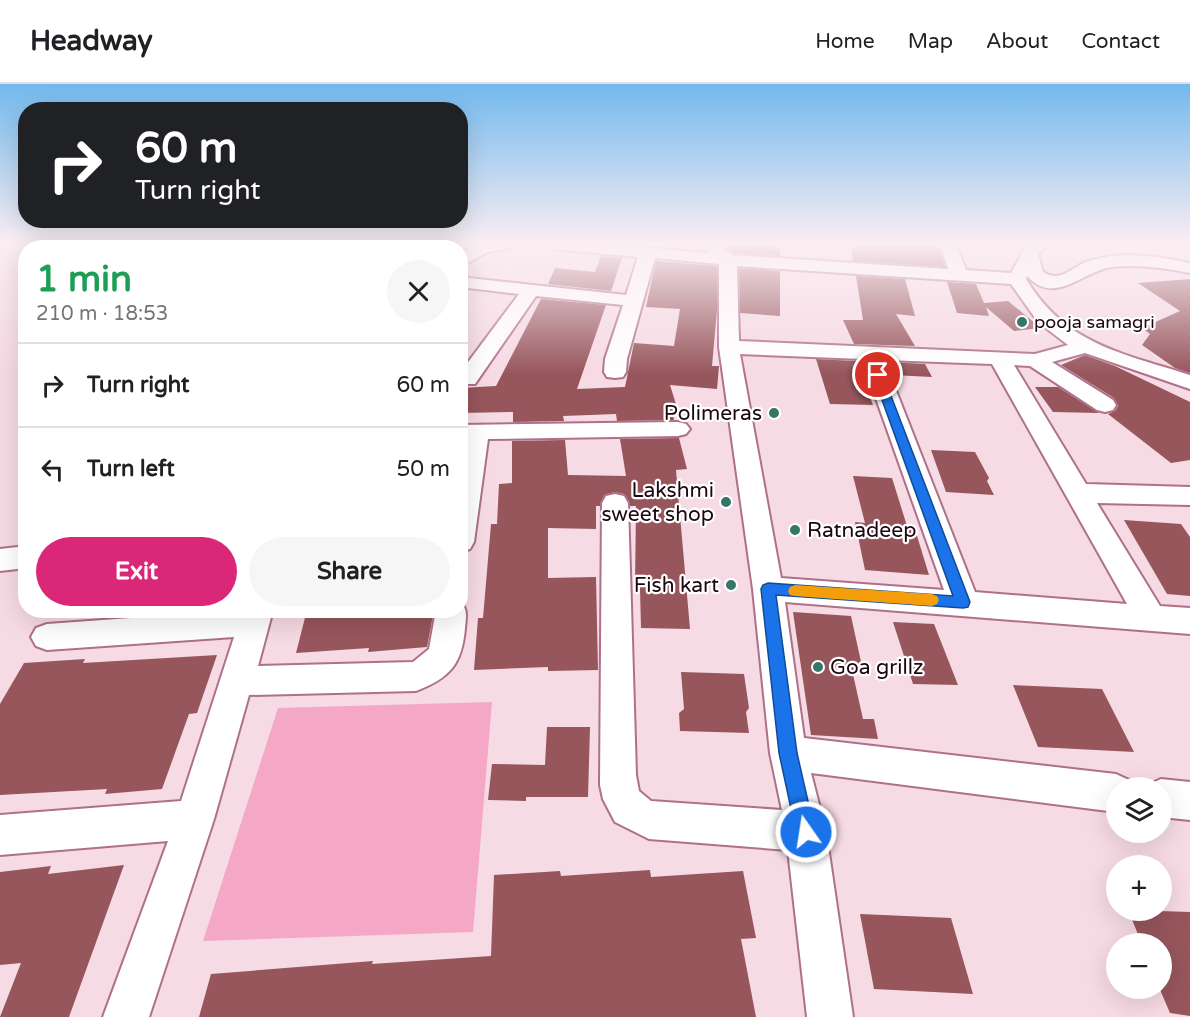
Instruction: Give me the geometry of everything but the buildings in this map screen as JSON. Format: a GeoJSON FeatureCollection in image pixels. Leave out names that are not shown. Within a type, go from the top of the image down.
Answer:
{"type":"FeatureCollection","features":[{"type":"Feature","properties":{"kind":"street"},"geometry":{"type":"LineString","coordinates":[[510,288],[633,301]]}},
{"type":"Feature","properties":{"kind":"street"},"geometry":{"type":"LineString","coordinates":[[615,372],[616,359],[637,288]]}},
{"type":"Feature","properties":{"kind":"street"},"geometry":{"type":"LineString","coordinates":[[722,288],[729,347],[768,589],[788,753],[806,832],[830,1017]]}},
{"type":"Feature","properties":{"kind":"street"},"geometry":{"type":"LineString","coordinates":[[1022,288],[1028,299],[1052,325],[1087,346],[1190,382]]}},
{"type":"Feature","properties":{"kind":"street"},"geometry":{"type":"LineString","coordinates":[[468,377],[532,290]]}},
{"type":"Feature","properties":{"kind":"street"},"geometry":{"type":"LineString","coordinates":[[729,347],[1035,360],[1087,346]]}},
{"type":"Feature","properties":{"kind":"street"},"geometry":{"type":"LineString","coordinates":[[871,354],[963,602]]}},
{"type":"Feature","properties":{"kind":"street"},"geometry":{"type":"LineString","coordinates":[[999,358],[1151,618]]}},
{"type":"Feature","properties":{"kind":"street"},"geometry":{"type":"LineString","coordinates":[[1035,360],[1105,405]]}},
{"type":"Feature","properties":{"kind":"street"},"geometry":{"type":"LineString","coordinates":[[469,432],[678,429]]}},
{"type":"Feature","properties":{"kind":"street"},"geometry":{"type":"LineString","coordinates":[[1077,493],[1190,496]]}},
{"type":"Feature","properties":{"kind":"street"},"geometry":{"type":"LineString","coordinates":[[615,503],[617,775],[621,796],[629,812],[649,820],[806,832]]}},
{"type":"Feature","properties":{"kind":"street"},"geometry":{"type":"LineString","coordinates":[[0,561],[18,558]]}},
{"type":"Feature","properties":{"kind":"street"},"geometry":{"type":"LineString","coordinates":[[768,589],[1190,621]]}},
{"type":"Feature","properties":{"kind":"street"},"geometry":{"type":"LineString","coordinates":[[47,637],[236,618]]}},
{"type":"Feature","properties":{"kind":"street"},"geometry":{"type":"LineString","coordinates":[[126,1017],[195,819],[255,618]]}},
{"type":"Feature","properties":{"kind":"street"},"geometry":{"type":"LineString","coordinates":[[237,681],[416,676],[432,669],[444,657],[450,618]]}},
{"type":"Feature","properties":{"kind":"street"},"geometry":{"type":"LineString","coordinates":[[788,753],[1106,792]]}},
{"type":"Feature","properties":{"kind":"street"},"geometry":{"type":"LineString","coordinates":[[1172,799],[1190,801]]}},
{"type":"Feature","properties":{"kind":"street"},"geometry":{"type":"LineString","coordinates":[[0,835],[195,819]]}},
{"type":"Feature","properties":{"kind":"shaded area"},"geometry":{"type":"Polygon","coordinates":[[[492,702],[473,932],[203,941],[278,708],[492,702]]]}},
{"type":"Feature","properties":{"kind":"slow traffic"},"geometry":{"type":"LineString","coordinates":[[795,591],[932,600]]}},
{"type":"Feature","properties":{"kind":"place","name":"pooja samagri"},"geometry":{"type":"Point","coordinates":[1022,322]}},
{"type":"Feature","properties":{"kind":"place","name":"Polimeras"},"geometry":{"type":"Point","coordinates":[774,413]}},
{"type":"Feature","properties":{"kind":"place","name":"Lakshmi sweet shop"},"geometry":{"type":"Point","coordinates":[726,502]}},
{"type":"Feature","properties":{"kind":"place","name":"Ratnadeep"},"geometry":{"type":"Point","coordinates":[795,530]}},
{"type":"Feature","properties":{"kind":"place","name":"Fish kart"},"geometry":{"type":"Point","coordinates":[731,585]}},
{"type":"Feature","properties":{"kind":"place","name":"Goa grillz"},"geometry":{"type":"Point","coordinates":[818,667]}},
{"type":"Feature","properties":{"kind":"route"},"geometry":{"type":"LineString","coordinates":[[806,832],[788,753],[768,589],[963,602],[878,375]]}}]}
